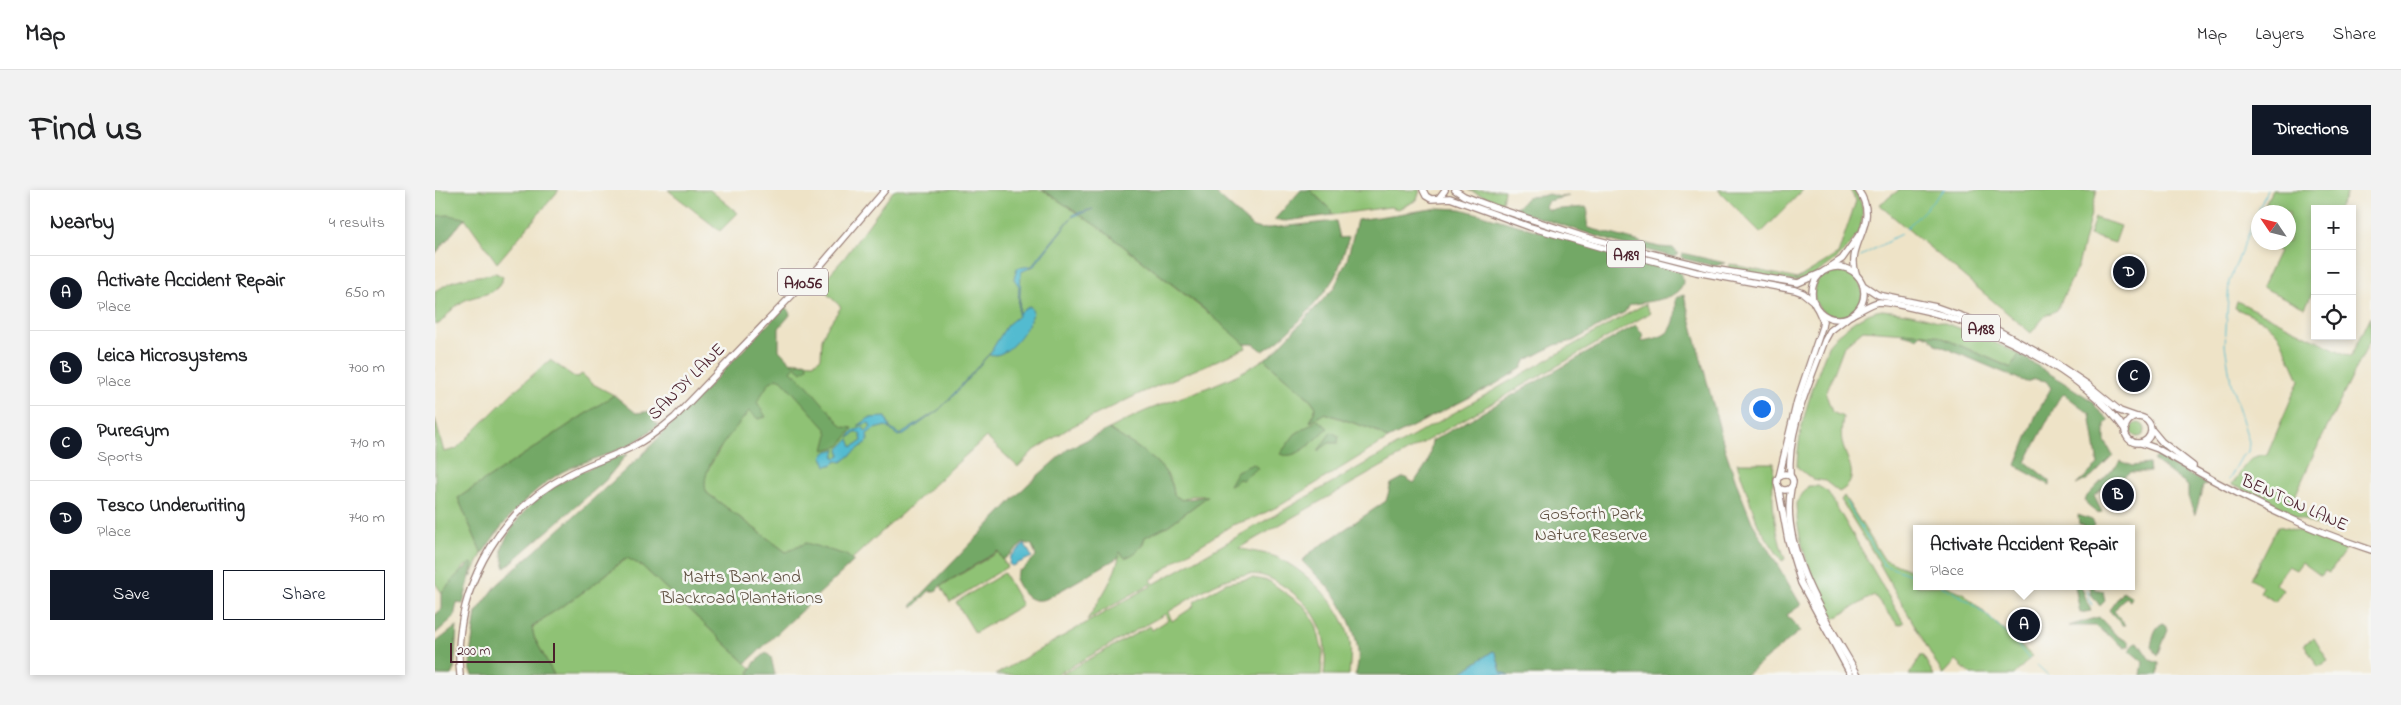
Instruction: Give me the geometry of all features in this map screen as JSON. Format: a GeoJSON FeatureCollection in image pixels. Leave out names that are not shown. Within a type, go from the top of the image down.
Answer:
{"type":"FeatureCollection","features":[{"type":"Feature","properties":{"kind":"main road","name":"SANDY LANE"},"geometry":{"type":"LineString","coordinates":[[460,675],[459,640],[470,590],[489,550],[512,519],[533,498],[554,483],[632,447],[656,433],[675,417],[828,258],[885,190]]}},
{"type":"Feature","properties":{"kind":"main road"},"geometry":{"type":"LineString","coordinates":[[1423,190],[1428,198],[1439,198],[1445,190]]}},
{"type":"Feature","properties":{"kind":"main road","name":"A189"},"geometry":{"type":"LineString","coordinates":[[1455,190],[1471,199],[1568,232],[1713,269],[1798,283],[1824,272],[1843,267],[1857,275]]}},
{"type":"Feature","properties":{"kind":"main road"},"geometry":{"type":"LineString","coordinates":[[1857,675],[1825,618],[1803,569],[1796,549],[1788,501],[1793,482],[1790,476],[1789,463],[1794,436],[1801,407],[1825,340],[1830,331],[1855,313],[1863,300],[1863,285],[1857,275],[1854,260],[1866,224],[1867,208],[1858,190]]}},
{"type":"Feature","properties":{"kind":"main road","name":"A189"},"geometry":{"type":"LineString","coordinates":[[1439,198],[1450,198],[1530,227],[1640,258],[1718,276],[1795,290],[1803,293],[1814,302]]}},
{"type":"Feature","properties":{"kind":"main road"},"geometry":{"type":"LineString","coordinates":[[1851,675],[1816,614],[1797,572],[1787,540],[1778,486],[1797,401],[1823,327],[1823,321],[1814,302],[1813,284],[1824,272],[1842,259],[1866,224]]}},
{"type":"Feature","properties":{"kind":"main road","name":"A188"},"geometry":{"type":"LineString","coordinates":[[1863,285],[1876,295],[1936,307],[1991,326],[2051,360],[2087,384],[2120,411],[2147,420],[2151,427]]}},
{"type":"Feature","properties":{"kind":"main road","name":"A188"},"geometry":{"type":"LineString","coordinates":[[1855,313],[1881,302],[1943,315],[1989,331],[2029,352],[2084,389],[2109,410],[2126,431],[2130,440],[2141,443]]}},
{"type":"Feature","properties":{"kind":"main road"},"geometry":{"type":"LineString","coordinates":[[1818,310],[1834,319],[1847,318]]}},
{"type":"Feature","properties":{"kind":"main road"},"geometry":{"type":"LineString","coordinates":[[2126,431],[2128,422],[2137,418]]}},
{"type":"Feature","properties":{"kind":"main road"},"geometry":{"type":"LineString","coordinates":[[2141,443],[2148,438],[2151,427]]}},
{"type":"Feature","properties":{"kind":"main road","name":"BENTON LANE"},"geometry":{"type":"LineString","coordinates":[[2151,427],[2162,442],[2209,478]]}},
{"type":"Feature","properties":{"kind":"main road","name":"BENTON LANE"},"geometry":{"type":"LineString","coordinates":[[2141,443],[2158,449],[2281,516],[2371,550]]}},
{"type":"Feature","properties":{"kind":"main road"},"geometry":{"type":"LineString","coordinates":[[1779,477],[1784,474],[1790,476]]}},
{"type":"Feature","properties":{"kind":"main road"},"geometry":{"type":"LineString","coordinates":[[1778,486],[1785,490],[1791,488]]}},
{"type":"Feature","properties":{"kind":"green space"},"geometry":{"type":"Polygon","coordinates":[[[435,190],[559,190],[497,263],[465,218],[435,254],[435,190]]]}},
{"type":"Feature","properties":{"kind":"green space"},"geometry":{"type":"Polygon","coordinates":[[[668,190],[710,190],[738,213],[720,231],[668,190]]]}},
{"type":"Feature","properties":{"kind":"green space"},"geometry":{"type":"Polygon","coordinates":[[[894,190],[1043,190],[1104,231],[1236,335],[1246,348],[1141,393],[1071,427],[1032,452],[1018,467],[986,437],[841,569],[800,545],[786,552],[707,493],[704,487],[705,474],[720,449],[729,423],[787,361],[814,363],[821,358],[822,339],[826,329],[841,307],[819,286],[845,257],[894,190]]]}},
{"type":"Feature","properties":{"kind":"green space"},"geometry":{"type":"Polygon","coordinates":[[[1043,190],[1212,190],[1253,227],[1261,229],[1336,221],[1340,238],[1349,237],[1339,268],[1328,287],[1312,308],[1282,338],[1263,351],[1254,344],[1245,344],[1204,309],[1104,231],[1043,190]]]}},
{"type":"Feature","properties":{"kind":"green space"},"geometry":{"type":"Polygon","coordinates":[[[1301,190],[1310,190],[1331,210],[1332,215],[1286,221],[1274,220],[1301,190]]]}},
{"type":"Feature","properties":{"kind":"green space"},"geometry":{"type":"Polygon","coordinates":[[[1310,190],[1420,190],[1417,200],[1398,209],[1390,207],[1332,215],[1331,210],[1310,190]]]}},
{"type":"Feature","properties":{"kind":"green space"},"geometry":{"type":"Polygon","coordinates":[[[1468,190],[1504,190],[1502,203],[1468,190]]]}},
{"type":"Feature","properties":{"kind":"green space"},"geometry":{"type":"Polygon","coordinates":[[[1718,190],[1803,190],[1761,233],[1718,190]]]}},
{"type":"Feature","properties":{"kind":"green space"},"geometry":{"type":"Polygon","coordinates":[[[1850,190],[1854,190],[1861,202],[1863,213],[1861,225],[1856,236],[1841,255],[1811,277],[1803,281],[1794,281],[1728,269],[1730,264],[1797,279],[1838,254],[1856,201],[1850,190]]]}},
{"type":"Feature","properties":{"kind":"green space"},"geometry":{"type":"Polygon","coordinates":[[[1899,190],[2097,190],[2078,266],[2057,310],[2046,315],[2031,333],[1884,209],[1880,204],[1899,190]]]}},
{"type":"Feature","properties":{"kind":"green space"},"geometry":{"type":"Polygon","coordinates":[[[2272,190],[2349,190],[2341,205],[2311,205],[2311,295],[2305,308],[2262,287],[2279,251],[2277,250],[2296,250],[2296,205],[2264,205],[2272,190]]]}},
{"type":"Feature","properties":{"kind":"green space"},"geometry":{"type":"Polygon","coordinates":[[[1548,194],[1560,197],[1569,196],[1548,201],[1545,207],[1548,210],[1586,207],[1589,228],[1659,247],[1673,248],[1678,254],[1674,257],[1618,243],[1515,210],[1515,207],[1519,206],[1527,197],[1548,194]]]}},
{"type":"Feature","properties":{"kind":"green space"},"geometry":{"type":"Polygon","coordinates":[[[1439,208],[1461,209],[1680,272],[1683,282],[1680,289],[1674,294],[1654,301],[1628,306],[1625,312],[1573,341],[1555,345],[1525,361],[1522,368],[1494,385],[1388,439],[1374,430],[1325,413],[1310,422],[1316,407],[1310,399],[1264,359],[1272,354],[1334,288],[1347,260],[1357,220],[1439,208]]]}},
{"type":"Feature","properties":{"kind":"green space"},"geometry":{"type":"Polygon","coordinates":[[[448,215],[465,218],[435,254],[435,216],[448,215]]]}},
{"type":"Feature","properties":{"kind":"green space"},"geometry":{"type":"Polygon","coordinates":[[[2095,218],[2121,226],[2115,243],[2089,235],[2095,218]]]}},
{"type":"Feature","properties":{"kind":"green space"},"geometry":{"type":"Polygon","coordinates":[[[1682,253],[1725,263],[1715,266],[1684,259],[1681,257],[1682,253]]]}},
{"type":"Feature","properties":{"kind":"green space"},"geometry":{"type":"Polygon","coordinates":[[[1838,269],[1847,271],[1855,276],[1860,284],[1862,293],[1860,302],[1855,310],[1847,315],[1838,317],[1829,315],[1821,310],[1816,302],[1814,293],[1816,284],[1821,276],[1829,271],[1838,269]]]}},
{"type":"Feature","properties":{"kind":"green space"},"geometry":{"type":"Polygon","coordinates":[[[496,273],[503,277],[496,289],[462,302],[439,324],[435,324],[435,292],[451,282],[496,273]]]}},
{"type":"Feature","properties":{"kind":"green space","name":"Gosforth Park Nature Reserve"},"geometry":{"type":"Polygon","coordinates":[[[1684,295],[1725,449],[1738,487],[1752,522],[1801,605],[1787,615],[1800,631],[1746,675],[1509,675],[1501,672],[1496,653],[1493,651],[1458,675],[1355,675],[1358,665],[1357,645],[1347,615],[1333,593],[1302,561],[1310,553],[1386,501],[1391,484],[1404,477],[1414,483],[1428,462],[1432,441],[1636,325],[1644,336],[1641,341],[1660,337],[1671,329],[1675,316],[1676,298],[1684,295]]]}},
{"type":"Feature","properties":{"kind":"green space"},"geometry":{"type":"Polygon","coordinates":[[[2237,301],[2311,337],[2311,340],[2316,340],[2351,357],[2371,316],[2371,339],[2296,494],[2298,504],[2306,515],[2334,528],[2332,532],[2278,509],[2260,497],[2232,485],[2250,460],[2260,455],[2267,455],[2299,380],[2281,339],[2275,331],[2265,322],[2235,308],[2237,301]]]}},
{"type":"Feature","properties":{"kind":"green space"},"geometry":{"type":"Polygon","coordinates":[[[1645,304],[1650,313],[1239,548],[1276,557],[1299,570],[1320,589],[1338,612],[1345,625],[1351,651],[1349,675],[1324,675],[1325,647],[1323,635],[1314,614],[1306,605],[1297,596],[1275,581],[1265,576],[1249,574],[1233,577],[1213,585],[1168,612],[1172,621],[1193,607],[1195,601],[1226,583],[1253,578],[1269,581],[1305,607],[1316,625],[1323,652],[1321,675],[1060,675],[1150,626],[1152,630],[1168,620],[1165,614],[1056,675],[995,675],[1151,586],[1150,584],[1087,620],[1111,579],[1120,552],[1142,547],[1145,537],[1169,525],[1208,496],[1192,496],[1182,500],[1174,495],[1172,484],[1167,474],[1159,465],[1140,449],[1109,429],[1145,411],[1226,380],[1264,359],[1310,399],[1316,407],[1311,422],[1324,413],[1374,430],[1388,439],[1281,505],[1254,518],[1232,525],[1174,562],[1151,580],[1154,584],[1645,304]]]}},
{"type":"Feature","properties":{"kind":"green space","name":"Matts Bank and Blackroad Plantations"},"geometry":{"type":"Polygon","coordinates":[[[784,308],[789,310],[790,315],[779,328],[779,350],[792,364],[807,362],[808,367],[802,372],[795,366],[791,371],[806,384],[843,427],[853,428],[840,446],[824,450],[828,434],[826,429],[782,380],[777,378],[769,383],[757,402],[766,417],[758,419],[749,411],[719,450],[707,473],[705,483],[707,493],[786,552],[806,543],[846,555],[854,561],[746,663],[642,566],[627,558],[583,592],[532,627],[534,637],[554,675],[473,675],[470,668],[476,613],[497,585],[640,457],[784,308]]]}},
{"type":"Feature","properties":{"kind":"green space"},"geometry":{"type":"Polygon","coordinates":[[[1882,310],[1935,320],[1986,339],[2019,354],[2012,368],[1936,335],[1863,330],[1844,346],[1826,394],[1832,412],[1843,417],[1842,442],[1851,471],[1850,482],[1846,488],[1839,492],[1825,481],[1812,479],[1797,467],[1800,435],[1813,389],[1829,344],[1853,322],[1867,314],[1882,310]]]}},
{"type":"Feature","properties":{"kind":"green space"},"geometry":{"type":"Polygon","coordinates":[[[1904,332],[1936,335],[2011,368],[2019,354],[2094,402],[2096,408],[2109,420],[2105,424],[2105,441],[2113,456],[2092,477],[2076,485],[2098,465],[2090,414],[2064,394],[2058,400],[2026,462],[2050,481],[2050,485],[2019,468],[2016,465],[2036,415],[2051,388],[2046,381],[2035,379],[2026,382],[1936,344],[1930,337],[1921,334],[1917,338],[1902,334],[1904,332]]]}},
{"type":"Feature","properties":{"kind":"green space"},"geometry":{"type":"Polygon","coordinates":[[[550,360],[576,378],[582,374],[593,384],[614,395],[458,498],[482,554],[471,577],[473,569],[466,565],[442,593],[435,583],[435,419],[444,452],[456,449],[513,392],[550,360]]]}},
{"type":"Feature","properties":{"kind":"green space"},"geometry":{"type":"Polygon","coordinates":[[[614,395],[636,413],[654,411],[661,416],[654,421],[658,425],[633,443],[562,472],[550,480],[517,508],[482,554],[458,498],[614,395]]]}},
{"type":"Feature","properties":{"kind":"green space"},"geometry":{"type":"Polygon","coordinates":[[[1318,420],[1328,428],[1312,443],[1299,452],[1286,455],[1280,454],[1295,434],[1318,420]]]}},
{"type":"Feature","properties":{"kind":"green space"},"geometry":{"type":"Polygon","coordinates":[[[2135,423],[2141,423],[2145,430],[2141,437],[2135,437],[2131,433],[2131,427],[2135,423]]]}},
{"type":"Feature","properties":{"kind":"green space"},"geometry":{"type":"Polygon","coordinates":[[[1109,429],[1150,456],[1159,465],[1172,484],[1174,495],[1182,500],[1208,496],[1169,525],[1145,537],[1140,548],[1133,554],[1125,558],[1120,552],[1119,557],[1046,599],[1030,599],[1020,589],[1015,579],[1018,571],[1023,569],[1036,556],[1032,545],[1024,543],[1003,560],[998,551],[940,586],[936,591],[929,591],[914,607],[911,606],[1026,486],[1068,449],[1109,429]]]}},
{"type":"Feature","properties":{"kind":"green space"},"geometry":{"type":"Polygon","coordinates":[[[1331,432],[1339,436],[1338,443],[1329,443],[1318,451],[1331,432]]]}},
{"type":"Feature","properties":{"kind":"green space"},"geometry":{"type":"Polygon","coordinates":[[[627,454],[605,481],[505,568],[502,550],[505,540],[522,514],[534,502],[578,473],[627,454]]]}},
{"type":"Feature","properties":{"kind":"green space"},"geometry":{"type":"Polygon","coordinates":[[[2157,457],[2208,485],[2203,486],[2195,515],[2188,497],[2188,486],[2153,460],[2157,457]]]}},
{"type":"Feature","properties":{"kind":"green space"},"geometry":{"type":"Polygon","coordinates":[[[2121,461],[2132,466],[2149,464],[2150,472],[2130,472],[2117,481],[2113,479],[2094,496],[2102,512],[2097,513],[2085,501],[2087,496],[2121,461]]]}},
{"type":"Feature","properties":{"kind":"green space"},"geometry":{"type":"Polygon","coordinates":[[[1737,463],[1774,463],[1774,512],[1785,559],[1782,561],[1758,525],[1737,463]]]}},
{"type":"Feature","properties":{"kind":"green space"},"geometry":{"type":"Polygon","coordinates":[[[1253,464],[1258,468],[1242,480],[1239,479],[1232,485],[1229,485],[1237,471],[1253,464]]]}},
{"type":"Feature","properties":{"kind":"green space"},"geometry":{"type":"Polygon","coordinates":[[[1808,486],[1818,486],[1828,492],[1904,623],[1898,625],[1874,595],[1834,619],[1819,592],[1807,563],[1799,533],[1796,503],[1808,486]]]}},
{"type":"Feature","properties":{"kind":"green space"},"geometry":{"type":"Polygon","coordinates":[[[1844,496],[1884,559],[1913,572],[1913,590],[1956,590],[1963,593],[2032,656],[2014,675],[1971,675],[1956,661],[1943,675],[1841,500],[1844,496]]]}},
{"type":"Feature","properties":{"kind":"green space"},"geometry":{"type":"Polygon","coordinates":[[[2078,515],[2092,520],[2095,525],[2083,525],[2079,524],[2078,515]]]}},
{"type":"Feature","properties":{"kind":"green space"},"geometry":{"type":"Polygon","coordinates":[[[2278,526],[2303,532],[2346,549],[2329,573],[2325,571],[2321,576],[2302,562],[2296,570],[2288,566],[2275,584],[2283,590],[2275,602],[2260,592],[2263,587],[2251,579],[2278,526]]]}},
{"type":"Feature","properties":{"kind":"green space"},"geometry":{"type":"Polygon","coordinates":[[[998,552],[1007,567],[950,602],[941,586],[998,552]]]}},
{"type":"Feature","properties":{"kind":"green space"},"geometry":{"type":"Polygon","coordinates":[[[628,558],[642,566],[746,663],[751,668],[749,673],[751,675],[554,675],[534,637],[532,628],[628,558]]]}},
{"type":"Feature","properties":{"kind":"green space"},"geometry":{"type":"Polygon","coordinates":[[[471,563],[473,564],[463,604],[457,603],[454,617],[435,634],[435,615],[442,609],[442,593],[455,577],[471,563]]]}},
{"type":"Feature","properties":{"kind":"green space"},"geometry":{"type":"Polygon","coordinates":[[[1004,573],[1022,605],[975,633],[956,602],[1004,573]]]}},
{"type":"Feature","properties":{"kind":"green space"},"geometry":{"type":"Polygon","coordinates":[[[2076,590],[2083,590],[2091,611],[2080,613],[2076,590]]]}},
{"type":"Feature","properties":{"kind":"green space"},"geometry":{"type":"Polygon","coordinates":[[[2090,590],[2103,591],[2105,601],[2100,606],[2091,594],[2090,590]]]}},
{"type":"Feature","properties":{"kind":"green space"},"geometry":{"type":"Polygon","coordinates":[[[2123,591],[2132,597],[2130,601],[2125,597],[2114,611],[2125,625],[2122,625],[2109,610],[2123,591]]]}},
{"type":"Feature","properties":{"kind":"green space"},"geometry":{"type":"Polygon","coordinates":[[[2099,617],[2117,636],[2129,642],[2129,646],[2125,648],[2096,626],[2069,626],[2099,617]]]}},
{"type":"Feature","properties":{"kind":"green space"},"geometry":{"type":"Polygon","coordinates":[[[2163,623],[2168,630],[2158,655],[2151,647],[2156,630],[2163,623]]]}},
{"type":"Feature","properties":{"kind":"green space"},"geometry":{"type":"Polygon","coordinates":[[[457,626],[454,671],[452,675],[435,675],[435,643],[457,626]]]}},
{"type":"Feature","properties":{"kind":"green space"},"geometry":{"type":"Polygon","coordinates":[[[2314,638],[2328,661],[2318,667],[2304,644],[2314,638]]]}},
{"type":"Feature","properties":{"kind":"green space"},"geometry":{"type":"Polygon","coordinates":[[[2138,642],[2150,660],[2159,663],[2158,675],[2141,675],[2143,662],[2130,651],[2134,643],[2138,642]]]}},
{"type":"Feature","properties":{"kind":"green space"},"geometry":{"type":"Polygon","coordinates":[[[766,653],[771,657],[775,675],[751,675],[749,673],[755,662],[766,653]]]}},
{"type":"Feature","properties":{"kind":"green space"},"geometry":{"type":"Polygon","coordinates":[[[1922,654],[1934,675],[1909,675],[1922,654]]]}},
{"type":"Feature","properties":{"kind":"water"},"geometry":{"type":"Polygon","coordinates":[[[1093,209],[1072,217],[1034,266],[1021,272],[1019,313],[1030,306],[1033,312],[1031,318],[1013,345],[1001,353],[988,355],[1007,325],[1018,316],[1019,286],[1014,279],[1017,268],[1032,266],[1074,214],[1093,209]]]}},
{"type":"Feature","properties":{"kind":"water"},"geometry":{"type":"Polygon","coordinates":[[[988,355],[954,395],[940,409],[988,355]]]}},
{"type":"Feature","properties":{"kind":"water"},"geometry":{"type":"Polygon","coordinates":[[[940,409],[904,435],[898,436],[886,426],[874,429],[867,434],[867,442],[842,462],[837,461],[826,466],[822,456],[828,451],[836,449],[834,457],[837,458],[840,455],[839,449],[849,439],[852,447],[862,441],[860,433],[855,433],[849,438],[855,430],[863,427],[866,432],[871,427],[869,423],[858,426],[869,418],[886,417],[890,428],[900,435],[940,409]]]}},
{"type":"Feature","properties":{"kind":"water"},"geometry":{"type":"Polygon","coordinates":[[[1025,544],[1032,557],[1012,566],[1009,564],[1010,557],[1025,544]]]}},
{"type":"Feature","properties":{"kind":"water"},"geometry":{"type":"Polygon","coordinates":[[[1493,651],[1496,653],[1501,672],[1509,675],[1458,675],[1493,651]]]}},
{"type":"Feature","properties":{"kind":"waterway"},"geometry":{"type":"LineString","coordinates":[[1906,229],[1944,190]]}},
{"type":"Feature","properties":{"kind":"waterway"},"geometry":{"type":"LineString","coordinates":[[2229,480],[2242,456],[2248,452],[2249,442],[2231,383],[2225,345],[2229,281],[2267,190]]}},
{"type":"Feature","properties":{"kind":"waterway"},"geometry":{"type":"LineString","coordinates":[[1891,239],[1901,234]]}},
{"type":"Feature","properties":{"kind":"waterway"},"geometry":{"type":"LineString","coordinates":[[1861,256],[1889,241]]}},
{"type":"Feature","properties":{"kind":"waterway"},"geometry":{"type":"LineString","coordinates":[[1846,502],[1884,565],[1913,576]]}},
{"type":"Feature","properties":{"kind":"waterway"},"geometry":{"type":"LineString","coordinates":[[1949,590],[1989,617],[2029,659]]}},
{"type":"Feature","properties":{"kind":"waterway"},"geometry":{"type":"LineString","coordinates":[[2087,590],[2092,606]]}},
{"type":"Feature","properties":{"kind":"waterway"},"geometry":{"type":"LineString","coordinates":[[2036,664],[2048,675]]}},
{"type":"Feature","properties":{"kind":"place","name":"Tesco Underwriting"},"geometry":{"type":"Point","coordinates":[2129,272]}},
{"type":"Feature","properties":{"kind":"place","name":"PureGym"},"geometry":{"type":"Point","coordinates":[2134,376]}},
{"type":"Feature","properties":{"kind":"place","name":"Leica Microsystems"},"geometry":{"type":"Point","coordinates":[2118,495]}},
{"type":"Feature","properties":{"kind":"place","name":"Activate Accident Repair"},"geometry":{"type":"Point","coordinates":[2024,625]}}]}
